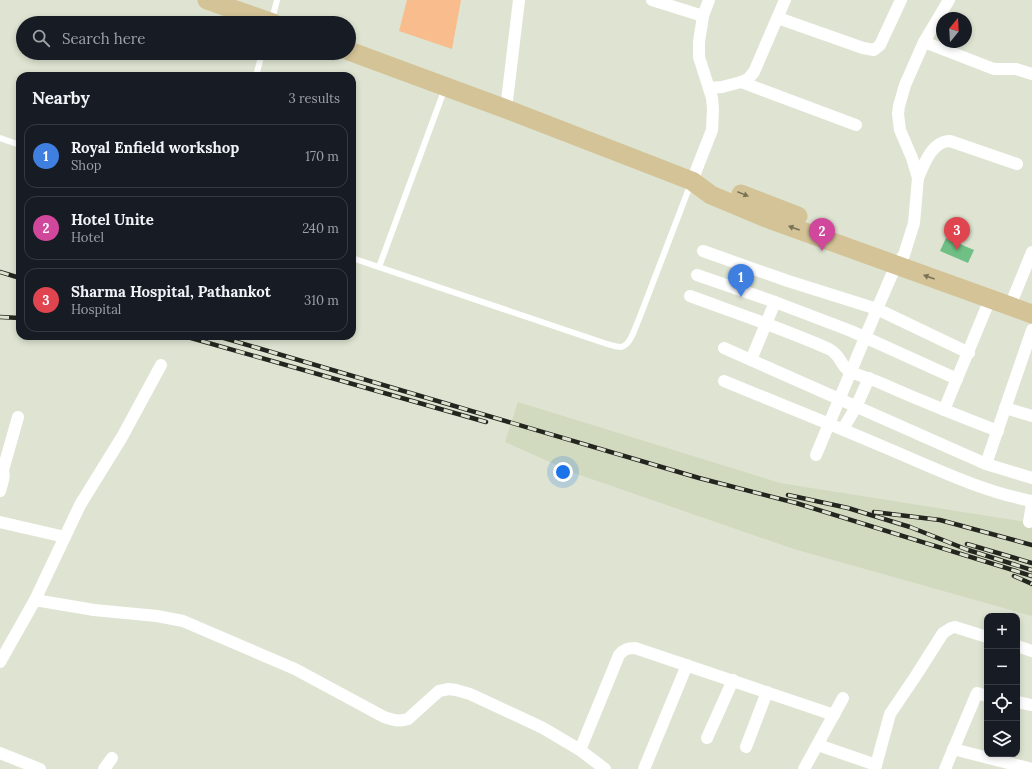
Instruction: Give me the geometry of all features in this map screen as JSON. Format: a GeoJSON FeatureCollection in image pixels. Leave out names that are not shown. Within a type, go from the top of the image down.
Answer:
{"type":"FeatureCollection","features":[{"type":"Feature","properties":{"kind":"main road"},"geometry":{"type":"LineString","coordinates":[[207,0],[252,16]]}},
{"type":"Feature","properties":{"kind":"main road"},"geometry":{"type":"LineString","coordinates":[[356,54],[506,108],[692,181],[714,183],[842,232],[900,260],[990,299],[1032,314]]}},
{"type":"Feature","properties":{"kind":"main road"},"geometry":{"type":"LineString","coordinates":[[900,260],[1032,302]]}},
{"type":"Feature","properties":{"kind":"street"},"geometry":{"type":"LineString","coordinates":[[506,108],[520,0]]}},
{"type":"Feature","properties":{"kind":"street"},"geometry":{"type":"LineString","coordinates":[[652,0],[702,16]]}},
{"type":"Feature","properties":{"kind":"street"},"geometry":{"type":"LineString","coordinates":[[692,181],[712,130],[713,109],[709,88],[699,57],[702,16],[709,0]]}},
{"type":"Feature","properties":{"kind":"street"},"geometry":{"type":"LineString","coordinates":[[709,88],[748,80],[754,72],[785,0]]}},
{"type":"Feature","properties":{"kind":"street"},"geometry":{"type":"LineString","coordinates":[[778,18],[851,44],[874,50],[880,45],[901,0]]}},
{"type":"Feature","properties":{"kind":"street"},"geometry":{"type":"LineString","coordinates":[[918,178],[912,158],[900,130],[898,114],[901,95],[924,42],[949,0]]}},
{"type":"Feature","properties":{"kind":"street"},"geometry":{"type":"LineString","coordinates":[[924,42],[994,69],[1016,69],[1032,74]]}},
{"type":"Feature","properties":{"kind":"street"},"geometry":{"type":"LineString","coordinates":[[741,82],[856,125]]}},
{"type":"Feature","properties":{"kind":"street"},"geometry":{"type":"LineString","coordinates":[[816,455],[877,310],[900,260],[914,223],[918,178],[925,161],[940,143],[945,141],[1017,164]]}},
{"type":"Feature","properties":{"kind":"street"},"geometry":{"type":"LineString","coordinates":[[703,251],[877,310],[969,353]]}},
{"type":"Feature","properties":{"kind":"street"},"geometry":{"type":"LineString","coordinates":[[1014,296],[1032,252]]}},
{"type":"Feature","properties":{"kind":"street"},"geometry":{"type":"LineString","coordinates":[[697,275],[775,302],[865,338],[957,379]]}},
{"type":"Feature","properties":{"kind":"street"},"geometry":{"type":"LineString","coordinates":[[690,296],[831,350],[837,354],[844,366],[851,371],[998,431]]}},
{"type":"Feature","properties":{"kind":"street"},"geometry":{"type":"LineString","coordinates":[[944,410],[969,353],[990,299]]}},
{"type":"Feature","properties":{"kind":"street"},"geometry":{"type":"LineString","coordinates":[[751,360],[775,302]]}},
{"type":"Feature","properties":{"kind":"street"},"geometry":{"type":"LineString","coordinates":[[986,464],[1032,330]]}},
{"type":"Feature","properties":{"kind":"street"},"geometry":{"type":"LineString","coordinates":[[724,348],[856,408],[986,464],[1032,478]]}},
{"type":"Feature","properties":{"kind":"street"},"geometry":{"type":"LineString","coordinates":[[0,662],[35,600],[80,505],[122,437],[161,365]]}},
{"type":"Feature","properties":{"kind":"street"},"geometry":{"type":"LineString","coordinates":[[843,430],[856,408],[869,378]]}},
{"type":"Feature","properties":{"kind":"street"},"geometry":{"type":"LineString","coordinates":[[724,381],[954,478],[1015,498],[1032,501]]}},
{"type":"Feature","properties":{"kind":"street"},"geometry":{"type":"LineString","coordinates":[[1005,408],[1032,416]]}},
{"type":"Feature","properties":{"kind":"street"},"geometry":{"type":"LineString","coordinates":[[0,491],[4,474],[1,468],[18,417]]}},
{"type":"Feature","properties":{"kind":"street"},"geometry":{"type":"LineString","coordinates":[[1029,522],[1032,504]]}},
{"type":"Feature","properties":{"kind":"street"},"geometry":{"type":"LineString","coordinates":[[0,522],[65,537]]}},
{"type":"Feature","properties":{"kind":"street"},"geometry":{"type":"LineString","coordinates":[[35,600],[94,610],[157,616],[183,621],[295,669],[384,717],[395,720],[402,721],[408,719],[439,691],[449,689],[470,694],[543,728],[580,750],[605,769]]}},
{"type":"Feature","properties":{"kind":"street"},"geometry":{"type":"LineString","coordinates":[[818,745],[876,767],[890,714],[943,634],[955,627],[984,636]]}},
{"type":"Feature","properties":{"kind":"street"},"geometry":{"type":"LineString","coordinates":[[1020,647],[1032,651]]}},
{"type":"Feature","properties":{"kind":"street"},"geometry":{"type":"LineString","coordinates":[[580,750],[622,650],[635,648],[834,715]]}},
{"type":"Feature","properties":{"kind":"street"},"geometry":{"type":"LineString","coordinates":[[644,769],[686,665]]}},
{"type":"Feature","properties":{"kind":"street"},"geometry":{"type":"LineString","coordinates":[[707,738],[733,680]]}},
{"type":"Feature","properties":{"kind":"street"},"geometry":{"type":"LineString","coordinates":[[746,746],[767,692]]}},
{"type":"Feature","properties":{"kind":"street"},"geometry":{"type":"LineString","coordinates":[[945,769],[977,693],[984,695]]}},
{"type":"Feature","properties":{"kind":"street"},"geometry":{"type":"LineString","coordinates":[[804,769],[843,698]]}},
{"type":"Feature","properties":{"kind":"street"},"geometry":{"type":"LineString","coordinates":[[1020,703],[1032,705]]}},
{"type":"Feature","properties":{"kind":"street"},"geometry":{"type":"LineString","coordinates":[[953,749],[1016,763],[1032,769]]}},
{"type":"Feature","properties":{"kind":"street"},"geometry":{"type":"LineString","coordinates":[[0,753],[40,769]]}},
{"type":"Feature","properties":{"kind":"street"},"geometry":{"type":"LineString","coordinates":[[104,769],[112,758]]}},
{"type":"Feature","properties":{"kind":"lane"},"geometry":{"type":"LineString","coordinates":[[274,16],[277,0]]}},
{"type":"Feature","properties":{"kind":"lane"},"geometry":{"type":"LineString","coordinates":[[257,72],[260,60]]}},
{"type":"Feature","properties":{"kind":"lane"},"geometry":{"type":"LineString","coordinates":[[378,267],[445,86]]}},
{"type":"Feature","properties":{"kind":"lane"},"geometry":{"type":"LineString","coordinates":[[0,138],[16,144]]}},
{"type":"Feature","properties":{"kind":"lane"},"geometry":{"type":"LineString","coordinates":[[356,259],[607,344],[621,347],[630,339],[692,181]]}},
{"type":"Feature","properties":{"kind":"shaded area"},"geometry":{"type":"Polygon","coordinates":[[[407,0],[461,0],[452,49],[399,31],[407,0]]]}},
{"type":"Feature","properties":{"kind":"shaded area"},"geometry":{"type":"Polygon","coordinates":[[[518,402],[780,483],[1032,523],[1032,616],[794,549],[574,473],[505,442],[518,402]]]}},
{"type":"Feature","properties":{"kind":"building"},"geometry":{"type":"Polygon","coordinates":[[[946,238],[974,250],[968,263],[940,251],[946,238]]]}},
{"type":"Feature","properties":{"kind":"railway"},"geometry":{"type":"LineString","coordinates":[[0,272],[16,277]]}},
{"type":"Feature","properties":{"kind":"railway"},"geometry":{"type":"LineString","coordinates":[[0,317],[16,318]]}},
{"type":"Feature","properties":{"kind":"railway"},"geometry":{"type":"LineString","coordinates":[[198,340],[486,422]]}},
{"type":"Feature","properties":{"kind":"railway"},"geometry":{"type":"LineString","coordinates":[[231,340],[699,478],[796,503],[1032,576]]}},
{"type":"Feature","properties":{"kind":"railway"},"geometry":{"type":"LineString","coordinates":[[788,495],[848,508],[910,527],[968,550],[1032,570]]}},
{"type":"Feature","properties":{"kind":"railway"},"geometry":{"type":"LineString","coordinates":[[874,512],[940,520],[1032,545]]}},
{"type":"Feature","properties":{"kind":"railway"},"geometry":{"type":"LineString","coordinates":[[967,544],[1032,563]]}},
{"type":"Feature","properties":{"kind":"railway"},"geometry":{"type":"LineString","coordinates":[[1014,576],[1032,584]]}},
{"type":"Feature","properties":{"kind":"place","name":"Sharma Hospital, Pathankot"},"geometry":{"type":"Point","coordinates":[957,250]}},
{"type":"Feature","properties":{"kind":"place","name":"Hotel Unite"},"geometry":{"type":"Point","coordinates":[822,251]}},
{"type":"Feature","properties":{"kind":"place","name":"Royal Enfield workshop"},"geometry":{"type":"Point","coordinates":[741,297]}}]}
